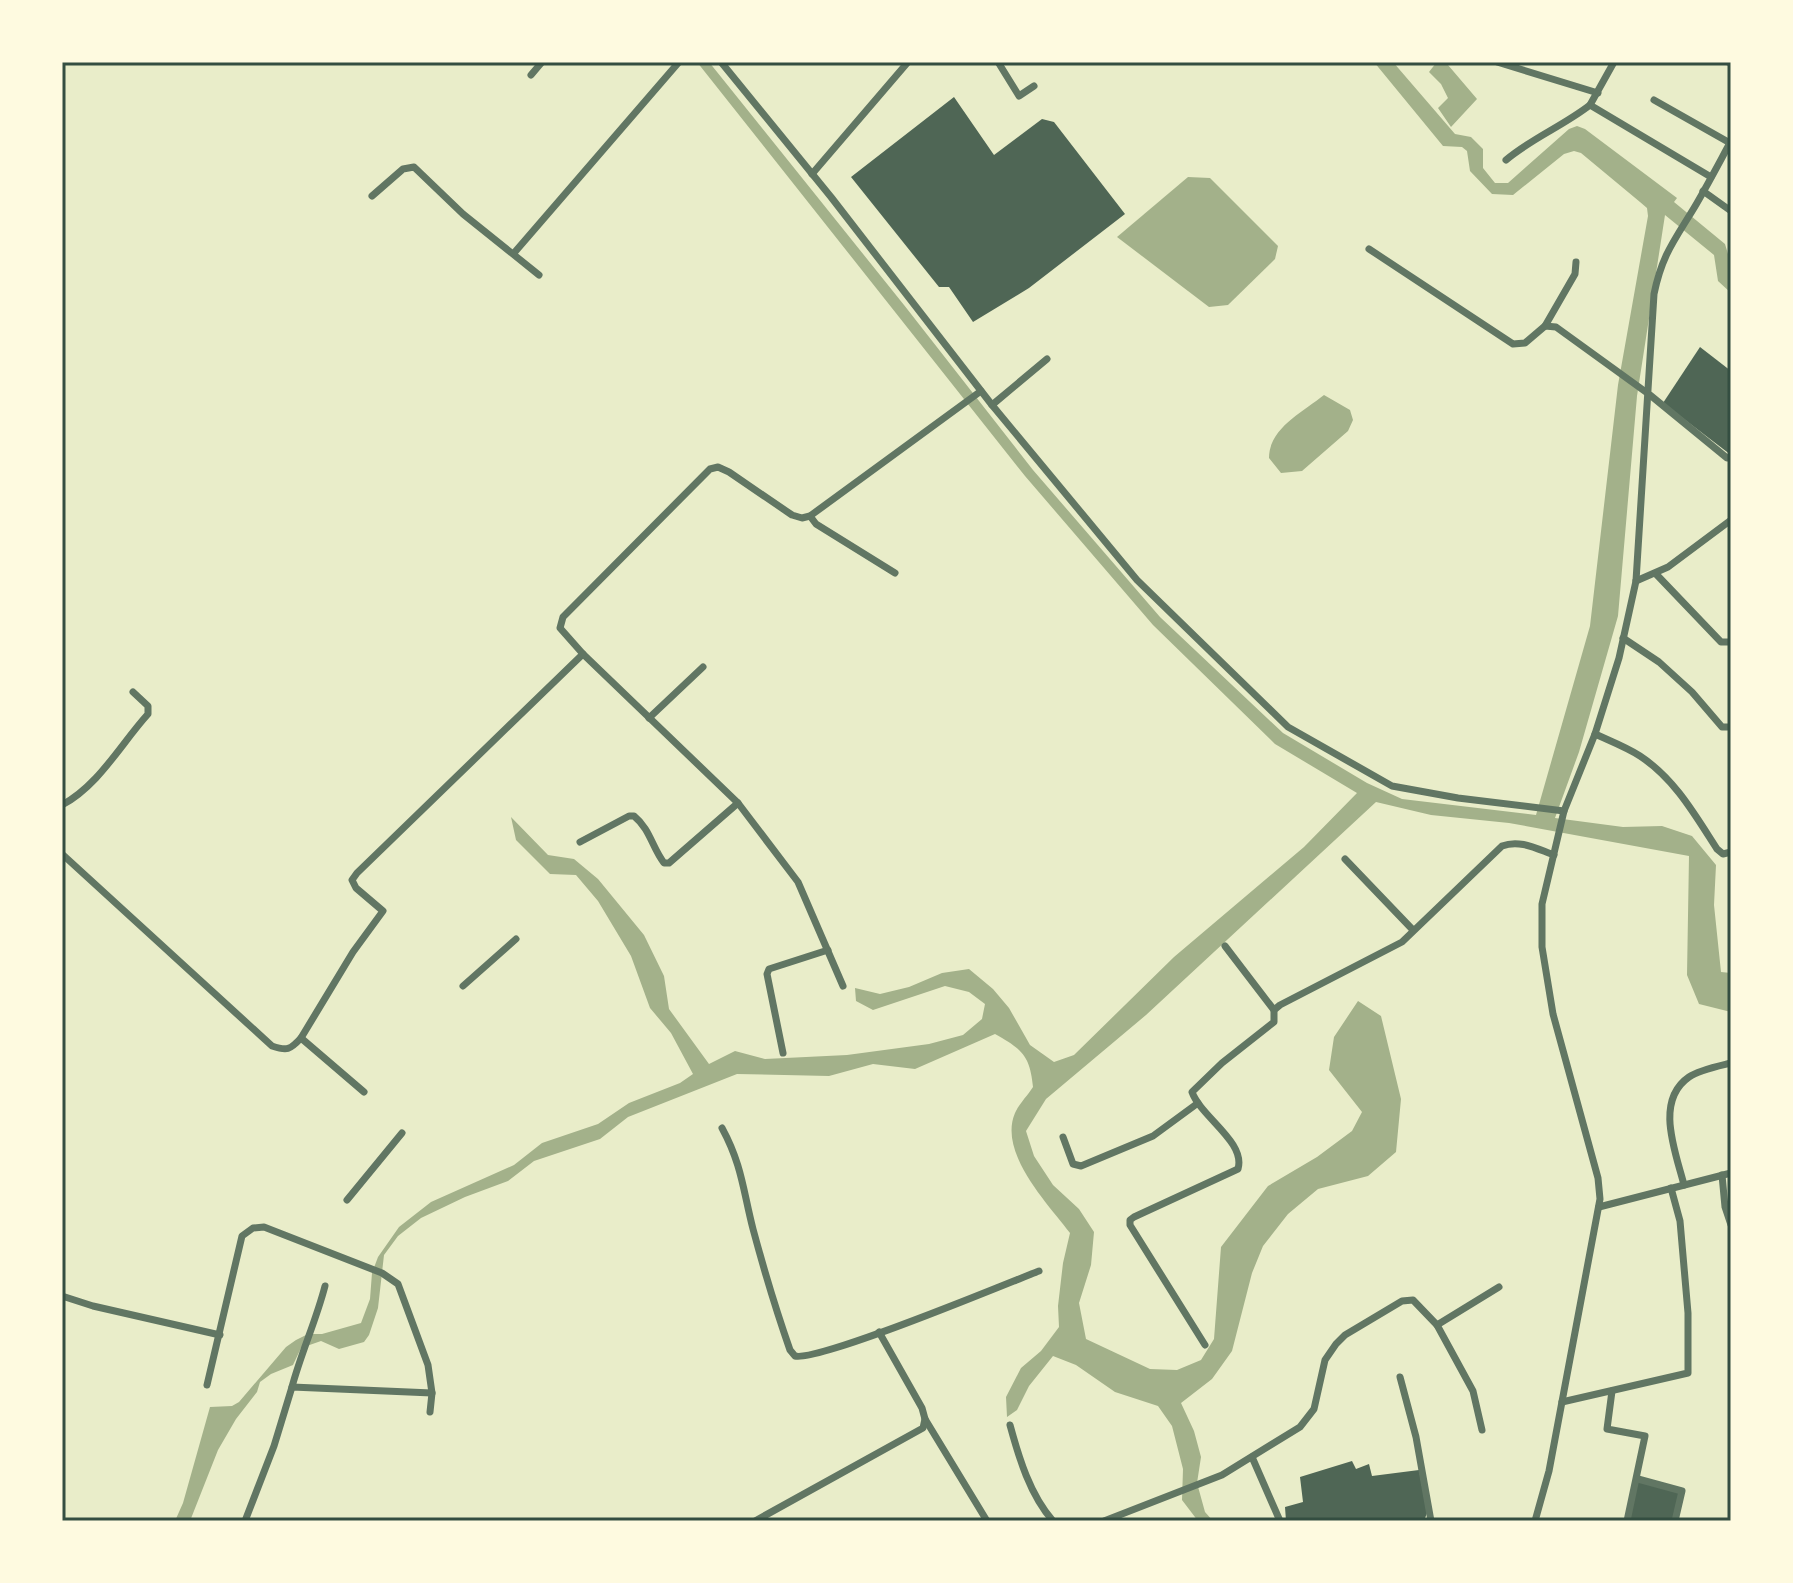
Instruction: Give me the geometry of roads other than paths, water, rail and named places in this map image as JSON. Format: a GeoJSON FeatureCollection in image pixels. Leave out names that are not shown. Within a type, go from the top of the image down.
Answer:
{"type":"FeatureCollection","features":[{"type":"Feature","properties":{"kind":"street"},"geometry":{"type":"LineString","coordinates":[[531,75],[542,62]]}},
{"type":"Feature","properties":{"kind":"street"},"geometry":{"type":"LineString","coordinates":[[514,253],[679,62]]}},
{"type":"Feature","properties":{"kind":"street"},"geometry":{"type":"LineString","coordinates":[[721,62],[992,405],[1137,580],[1288,727],[1392,786],[1564,813]]}},
{"type":"Feature","properties":{"kind":"street"},"geometry":{"type":"LineString","coordinates":[[812,174],[908,62]]}},
{"type":"Feature","properties":{"kind":"street"},"geometry":{"type":"LineString","coordinates":[[998,62],[1019,96],[1034,86]]}},
{"type":"Feature","properties":{"kind":"street"},"geometry":{"type":"LineString","coordinates":[[1497,62],[1598,93]]}},
{"type":"Feature","properties":{"kind":"street"},"geometry":{"type":"LineString","coordinates":[[1506,160],[1523,146],[1569,122],[1590,105],[1614,62]]}},
{"type":"Feature","properties":{"kind":"street"},"geometry":{"type":"LineString","coordinates":[[1535,1521],[1549,1471],[1599,1207],[1598,1178],[1553,1014],[1542,947],[1542,904],[1564,813],[1595,734],[1636,581],[1654,294],[1659,267],[1730,142],[1654,100]]}},
{"type":"Feature","properties":{"kind":"street"},"geometry":{"type":"LineString","coordinates":[[1590,105],[1711,177]]}},
{"type":"Feature","properties":{"kind":"street"},"geometry":{"type":"LineString","coordinates":[[372,196],[403,169],[414,167],[463,214],[539,275]]}},
{"type":"Feature","properties":{"kind":"street"},"geometry":{"type":"LineString","coordinates":[[1703,191],[1731,211]]}},
{"type":"Feature","properties":{"kind":"street"},"geometry":{"type":"LineString","coordinates":[[1369,249],[1513,344],[1525,343],[1545,326],[1575,274],[1576,262]]}},
{"type":"Feature","properties":{"kind":"street"},"geometry":{"type":"LineString","coordinates":[[1545,326],[1556,327],[1731,458]]}},
{"type":"Feature","properties":{"kind":"street"},"geometry":{"type":"LineString","coordinates":[[992,405],[1047,359]]}},
{"type":"Feature","properties":{"kind":"street"},"geometry":{"type":"LineString","coordinates":[[843,986],[798,882],[738,803],[583,654],[560,628],[563,617],[710,469],[718,467],[729,472],[792,515],[802,518],[810,516],[981,391]]}},
{"type":"Feature","properties":{"kind":"street"},"geometry":{"type":"LineString","coordinates":[[810,516],[816,524],[895,573]]}},
{"type":"Feature","properties":{"kind":"street"},"geometry":{"type":"LineString","coordinates":[[1636,581],[1656,574],[1731,520]]}},
{"type":"Feature","properties":{"kind":"street"},"geometry":{"type":"LineString","coordinates":[[1656,574],[1721,642],[1731,642]]}},
{"type":"Feature","properties":{"kind":"street"},"geometry":{"type":"LineString","coordinates":[[1623,638],[1670,672],[1722,727],[1731,727]]}},
{"type":"Feature","properties":{"kind":"street"},"geometry":{"type":"LineString","coordinates":[[62,854],[272,1046],[285,1051],[292,1049],[353,952],[383,911],[356,888],[352,880],[357,873],[583,654]]}},
{"type":"Feature","properties":{"kind":"street"},"geometry":{"type":"LineString","coordinates":[[649,718],[703,667]]}},
{"type":"Feature","properties":{"kind":"street"},"geometry":{"type":"LineString","coordinates":[[62,805],[84,791],[148,714],[148,706],[133,692]]}},
{"type":"Feature","properties":{"kind":"street"},"geometry":{"type":"LineString","coordinates":[[1595,734],[1638,755],[1659,770],[1680,792],[1717,849],[1723,854],[1731,852]]}},
{"type":"Feature","properties":{"kind":"street"},"geometry":{"type":"LineString","coordinates":[[580,842],[634,816],[647,829],[664,863],[669,863],[738,803]]}},
{"type":"Feature","properties":{"kind":"street"},"geometry":{"type":"LineString","coordinates":[[1274,1010],[1289,998],[1323,984],[1402,942],[1502,846],[1511,842],[1524,844],[1554,855]]}},
{"type":"Feature","properties":{"kind":"street"},"geometry":{"type":"LineString","coordinates":[[1345,859],[1413,930]]}},
{"type":"Feature","properties":{"kind":"street"},"geometry":{"type":"LineString","coordinates":[[463,986],[516,939]]}},
{"type":"Feature","properties":{"kind":"street"},"geometry":{"type":"LineString","coordinates":[[1205,1345],[1130,1225],[1130,1220],[1238,1169],[1239,1156],[1234,1147],[1192,1092],[1222,1063],[1274,1022],[1274,1010],[1225,946]]}},
{"type":"Feature","properties":{"kind":"street"},"geometry":{"type":"LineString","coordinates":[[783,1053],[767,974],[769,969],[828,950]]}},
{"type":"Feature","properties":{"kind":"street"},"geometry":{"type":"LineString","coordinates":[[301,1038],[364,1092]]}},
{"type":"Feature","properties":{"kind":"street"},"geometry":{"type":"LineString","coordinates":[[1684,1185],[1670,1122],[1674,1094],[1689,1076],[1731,1063]]}},
{"type":"Feature","properties":{"kind":"street"},"geometry":{"type":"LineString","coordinates":[[1063,1137],[1073,1165],[1081,1166],[1153,1136],[1198,1103]]}},
{"type":"Feature","properties":{"kind":"street"},"geometry":{"type":"LineString","coordinates":[[722,1128],[742,1171],[745,1197],[767,1283],[793,1354],[805,1357],[1039,1271]]}},
{"type":"Feature","properties":{"kind":"street"},"geometry":{"type":"LineString","coordinates":[[347,1200],[402,1133]]}},
{"type":"Feature","properties":{"kind":"street"},"geometry":{"type":"LineString","coordinates":[[1599,1207],[1731,1173]]}},
{"type":"Feature","properties":{"kind":"street"},"geometry":{"type":"LineString","coordinates":[[1722,1175],[1725,1207],[1731,1225]]}},
{"type":"Feature","properties":{"kind":"street"},"geometry":{"type":"LineString","coordinates":[[1562,1402],[1688,1373],[1688,1313],[1680,1221],[1671,1188]]}},
{"type":"Feature","properties":{"kind":"street"},"geometry":{"type":"LineString","coordinates":[[207,1385],[242,1236],[253,1228],[264,1227],[382,1273],[398,1284],[428,1365],[432,1393],[430,1412]]}},
{"type":"Feature","properties":{"kind":"street"},"geometry":{"type":"LineString","coordinates":[[245,1521],[274,1446],[325,1286]]}},
{"type":"Feature","properties":{"kind":"street"},"geometry":{"type":"LineString","coordinates":[[1437,1325],[1499,1287]]}},
{"type":"Feature","properties":{"kind":"street"},"geometry":{"type":"LineString","coordinates":[[62,1296],[220,1335]]}},
{"type":"Feature","properties":{"kind":"street"},"geometry":{"type":"LineString","coordinates":[[1104,1521],[1222,1475],[1300,1427],[1314,1409],[1325,1360],[1345,1335],[1402,1301],[1413,1300],[1437,1325],[1473,1391],[1482,1430]]}},
{"type":"Feature","properties":{"kind":"street"},"geometry":{"type":"LineString","coordinates":[[879,1332],[922,1408],[925,1419],[987,1521]]}},
{"type":"Feature","properties":{"kind":"street"},"geometry":{"type":"LineString","coordinates":[[1400,1377],[1416,1437],[1431,1521]]}},
{"type":"Feature","properties":{"kind":"street"},"geometry":{"type":"LineString","coordinates":[[292,1387],[432,1393]]}},
{"type":"Feature","properties":{"kind":"street"},"geometry":{"type":"LineString","coordinates":[[1612,1391],[1607,1429],[1645,1436],[1627,1521]]}},
{"type":"Feature","properties":{"kind":"street"},"geometry":{"type":"LineString","coordinates":[[755,1521],[923,1428],[925,1419]]}},
{"type":"Feature","properties":{"kind":"street"},"geometry":{"type":"LineString","coordinates":[[1010,1425],[1019,1458],[1044,1511],[1053,1521]]}},
{"type":"Feature","properties":{"kind":"street"},"geometry":{"type":"LineString","coordinates":[[1252,1457],[1280,1521]]}},
{"type":"Feature","properties":{"kind":"street"},"geometry":{"type":"LineString","coordinates":[[1638,1479],[1682,1491],[1675,1521]]}}]}
